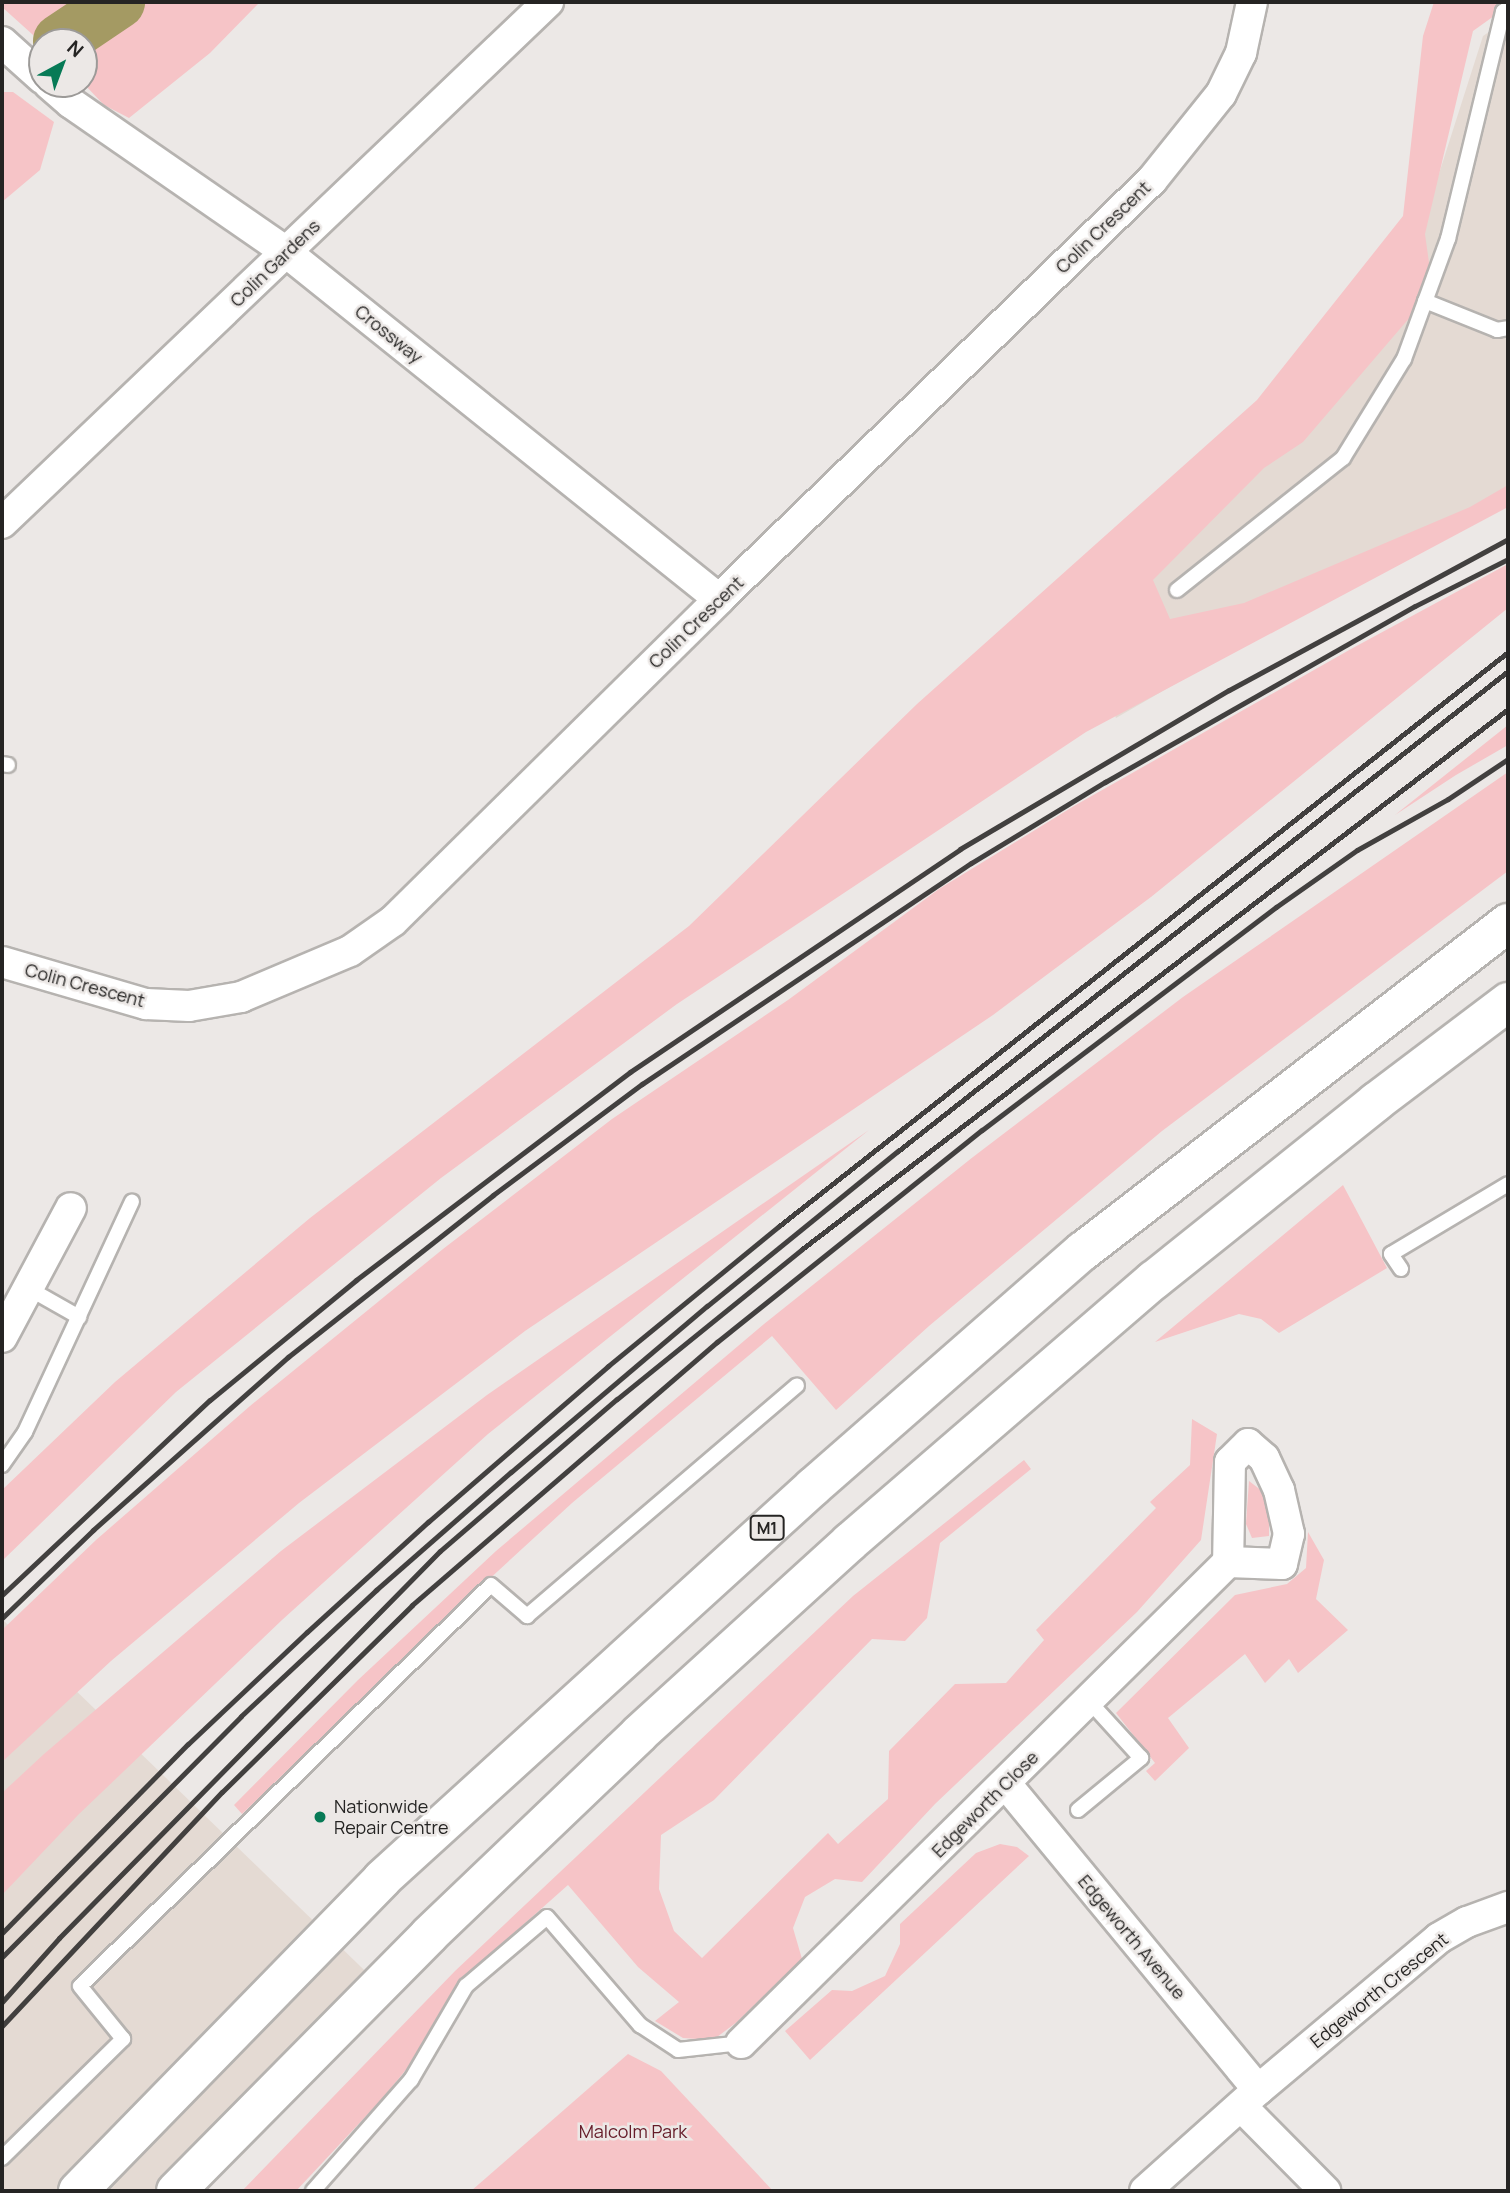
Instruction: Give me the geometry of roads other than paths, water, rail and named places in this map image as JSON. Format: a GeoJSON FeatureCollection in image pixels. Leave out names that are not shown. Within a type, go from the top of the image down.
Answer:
{"type":"FeatureCollection","features":[{"type":"Feature","properties":{"kind":"highway","name":"M1"},"geometry":{"type":"LineString","coordinates":[[78,2191],[382,1879],[813,1487],[1083,1251],[1508,923]]}},
{"type":"Feature","properties":{"kind":"highway"},"geometry":{"type":"LineString","coordinates":[[176,2191],[449,1915],[639,1734],[850,1542],[1154,1280],[1376,1102],[1508,1002]]}},
{"type":"Feature","properties":{"kind":"street","name":"Colin Gardens"},"geometry":{"type":"LineString","coordinates":[[2,523],[548,2]]}},
{"type":"Feature","properties":{"kind":"street","name":"Colin Crescent"},"geometry":{"type":"LineString","coordinates":[[2,962],[146,1003],[189,1006],[241,997],[350,951],[393,921],[719,599],[1152,180],[1221,94],[1241,53],[1252,2]]}},
{"type":"Feature","properties":{"kind":"street"},"geometry":{"type":"LineString","coordinates":[[2,42],[28,65]]}},
{"type":"Feature","properties":{"kind":"street","name":"Crossway"},"geometry":{"type":"LineString","coordinates":[[66,98],[286,252],[719,599]]}},
{"type":"Feature","properties":{"kind":"street"},"geometry":{"type":"LineString","coordinates":[[2,1337],[71,1208]]}},
{"type":"Feature","properties":{"kind":"street","name":"Edgeworth Close"},"geometry":{"type":"LineString","coordinates":[[741,2043],[1228,1562]]}},
{"type":"Feature","properties":{"kind":"street","name":"Edgeworth Avenue"},"geometry":{"type":"LineString","coordinates":[[1006,1784],[1325,2191]]}},
{"type":"Feature","properties":{"kind":"street","name":"Edgeworth Crescent"},"geometry":{"type":"LineString","coordinates":[[1145,2191],[1439,1938],[1467,1922],[1508,1908]]}},
{"type":"Feature","properties":{"kind":"lane"},"geometry":{"type":"LineString","coordinates":[[1177,590],[1343,458],[1404,359],[1448,239],[1503,12],[1508,8]]}},
{"type":"Feature","properties":{"kind":"lane"},"geometry":{"type":"LineString","coordinates":[[1425,301],[1497,330],[1508,328]]}},
{"type":"Feature","properties":{"kind":"lane"},"geometry":{"type":"LineString","coordinates":[[1401,1269],[1391,1254],[1508,1184]]}},
{"type":"Feature","properties":{"kind":"lane"},"geometry":{"type":"LineString","coordinates":[[2,1465],[25,1432],[132,1202]]}},
{"type":"Feature","properties":{"kind":"lane"},"geometry":{"type":"LineString","coordinates":[[28,1288],[79,1317]]}},
{"type":"Feature","properties":{"kind":"lane"},"geometry":{"type":"LineString","coordinates":[[2,2158],[122,2039],[80,1986],[491,1585],[527,1616],[797,1385]]}},
{"type":"Feature","properties":{"kind":"lane"},"geometry":{"type":"LineString","coordinates":[[1077,1810],[1141,1758],[1088,1701]]}},
{"type":"Feature","properties":{"kind":"lane"},"geometry":{"type":"LineString","coordinates":[[313,2191],[411,2080],[466,1986],[547,1917],[640,2025],[659,2038],[678,2050],[741,2043]]}},
{"type":"Feature","properties":{"kind":"waterway"},"geometry":{"type":"LineString","coordinates":[[79,28],[118,2]]}},
{"type":"Feature","properties":{"kind":"railway"},"geometry":{"type":"LineString","coordinates":[[2,1595],[210,1400],[356,1280],[630,1072],[960,849],[1229,690],[1508,539]]}},
{"type":"Feature","properties":{"kind":"railway"},"geometry":{"type":"LineString","coordinates":[[2,1618],[93,1530],[288,1357],[493,1195],[642,1084],[971,863],[1105,782],[1415,606],[1508,559]]}},
{"type":"Feature","properties":{"kind":"railway"},"geometry":{"type":"LineString","coordinates":[[2,1933],[188,1744],[307,1632],[428,1522],[608,1366],[779,1226],[1508,652]]}},
{"type":"Feature","properties":{"kind":"railway"},"geometry":{"type":"LineString","coordinates":[[2,1957],[241,1716],[376,1590],[511,1472],[707,1306],[898,1151],[1508,671]]}},
{"type":"Feature","properties":{"kind":"railway"},"geometry":{"type":"LineString","coordinates":[[2,2002],[59,1938],[440,1551],[617,1399],[802,1249],[1508,709]]}},
{"type":"Feature","properties":{"kind":"railway"},"geometry":{"type":"LineString","coordinates":[[2,2026],[222,1792],[412,1605],[717,1342],[982,1130],[1276,907],[1357,850],[1448,799],[1508,759]]}},
{"type":"Feature","properties":{"kind":"place","name":"Nationwide Repair Centre"},"geometry":{"type":"Point","coordinates":[320,1817]}},
{"type":"Feature","properties":{"kind":"park label","name":"Malcolm Park"},"geometry":{"type":"Point","coordinates":[633,2131]}}]}
